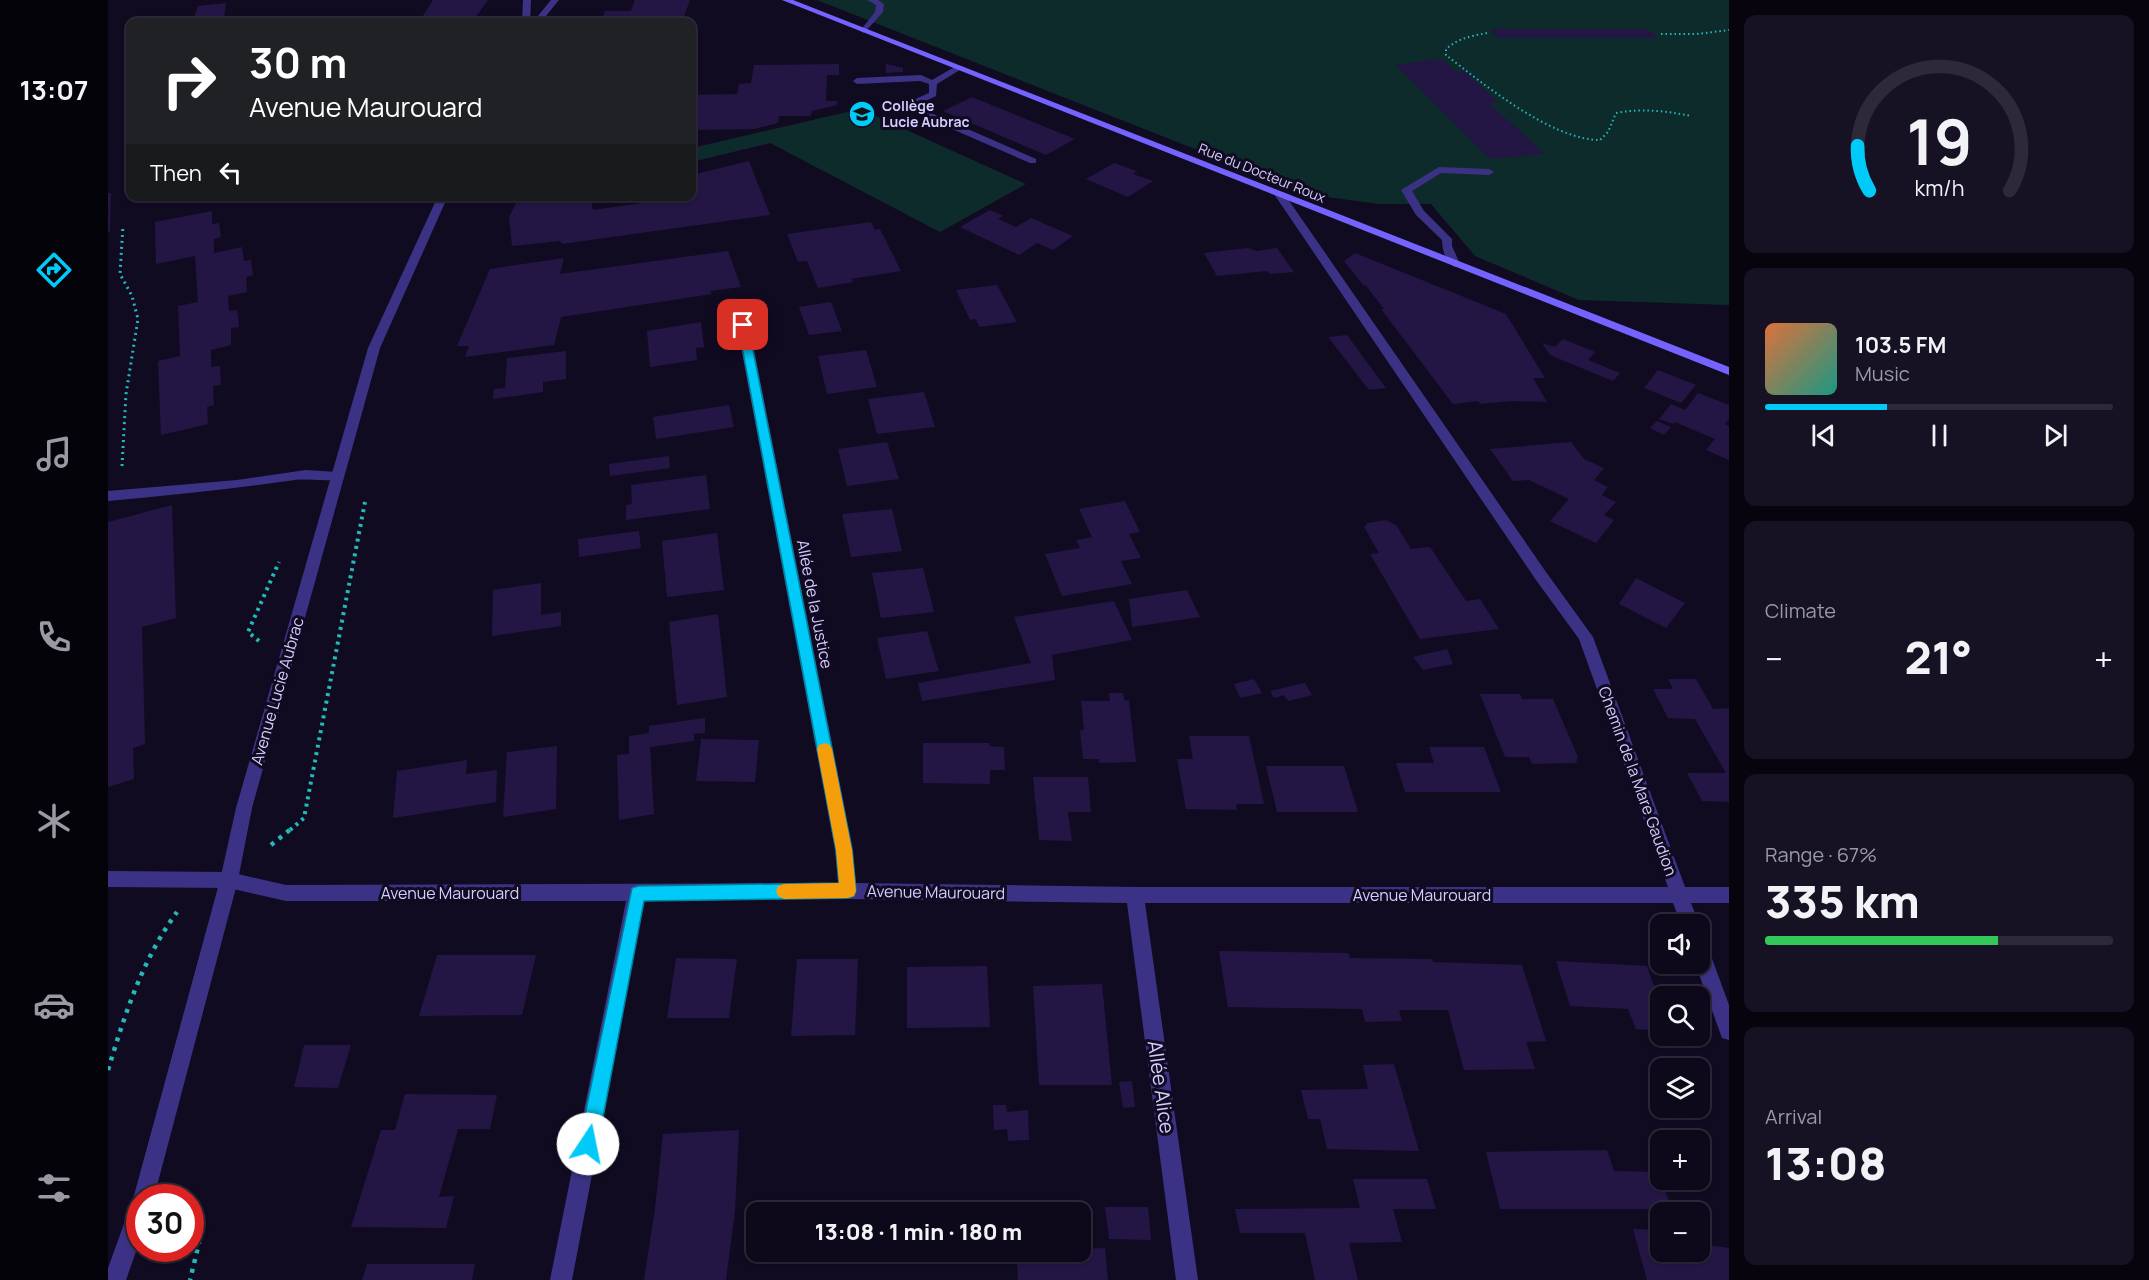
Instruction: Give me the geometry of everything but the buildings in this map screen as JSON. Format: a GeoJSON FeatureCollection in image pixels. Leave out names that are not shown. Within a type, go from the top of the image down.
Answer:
{"type":"FeatureCollection","features":[{"type":"Feature","properties":{"kind":"main road","name":"Rue du Docteur Roux"},"geometry":{"type":"LineString","coordinates":[[786,0],[1729,371]]}},
{"type":"Feature","properties":{"kind":"street"},"geometry":{"type":"LineString","coordinates":[[526,18],[527,0]]}},
{"type":"Feature","properties":{"kind":"street"},"geometry":{"type":"LineString","coordinates":[[540,18],[555,0]]}},
{"type":"Feature","properties":{"kind":"street"},"geometry":{"type":"LineString","coordinates":[[864,31],[879,12],[880,4],[871,0]]}},
{"type":"Feature","properties":{"kind":"street"},"geometry":{"type":"LineString","coordinates":[[933,83],[959,68]]}},
{"type":"Feature","properties":{"kind":"street"},"geometry":{"type":"LineString","coordinates":[[857,81],[921,78],[933,83]]}},
{"type":"Feature","properties":{"kind":"street"},"geometry":{"type":"LineString","coordinates":[[933,83],[933,94],[907,106],[1033,161]]}},
{"type":"Feature","properties":{"kind":"street"},"geometry":{"type":"LineString","coordinates":[[1455,264],[1447,246],[1447,239],[1420,213],[1406,190],[1439,170],[1489,172]]}},
{"type":"Feature","properties":{"kind":"street","name":"Chemin de la Mare Gaudion"},"geometry":{"type":"LineString","coordinates":[[1280,194],[1541,576],[1586,637],[1686,914]]}},
{"type":"Feature","properties":{"kind":"street","name":"Avenue Lucie Aubrac"},"geometry":{"type":"LineString","coordinates":[[147,1184],[229,880],[244,808],[374,348],[441,201]]}},
{"type":"Feature","properties":{"kind":"street","name":"Allée de la Justice"},"geometry":{"type":"LineString","coordinates":[[743,325],[844,850],[848,891]]}},
{"type":"Feature","properties":{"kind":"street"},"geometry":{"type":"LineString","coordinates":[[115,495],[237,484],[306,474],[337,476]]}},
{"type":"Feature","properties":{"kind":"street","name":"Avenue Maurouard"},"geometry":{"type":"LineString","coordinates":[[108,879],[229,880],[286,892],[848,891],[1135,895],[1729,895]]}},
{"type":"Feature","properties":{"kind":"street"},"geometry":{"type":"LineString","coordinates":[[561,1280],[638,893]]}},
{"type":"Feature","properties":{"kind":"street","name":"Allée Alice"},"geometry":{"type":"LineString","coordinates":[[1135,895],[1187,1280]]}},
{"type":"Feature","properties":{"kind":"street"},"geometry":{"type":"LineString","coordinates":[[1708,974],[1729,1031]]}},
{"type":"Feature","properties":{"kind":"street"},"geometry":{"type":"LineString","coordinates":[[115,1280],[126,1248]]}},
{"type":"Feature","properties":{"kind":"path"},"geometry":{"type":"LineString","coordinates":[[1660,34],[1697,34],[1729,30]]}},
{"type":"Feature","properties":{"kind":"path"},"geometry":{"type":"LineString","coordinates":[[1487,33],[1454,42],[1446,49],[1446,55],[1510,103],[1568,134],[1585,140],[1600,140],[1607,135],[1616,113],[1633,109],[1665,111],[1691,116]]}},
{"type":"Feature","properties":{"kind":"path"},"geometry":{"type":"LineString","coordinates":[[115,495],[126,394],[138,319],[132,297],[120,274],[123,225]]}},
{"type":"Feature","properties":{"kind":"path"},"geometry":{"type":"LineString","coordinates":[[229,880],[304,818],[367,491]]}},
{"type":"Feature","properties":{"kind":"path"},"geometry":{"type":"LineString","coordinates":[[108,1070],[135,981],[164,928],[204,879]]}},
{"type":"Feature","properties":{"kind":"path"},"geometry":{"type":"LineString","coordinates":[[190,1280],[194,1262]]}},
{"type":"Feature","properties":{"kind":"green space"},"geometry":{"type":"Polygon","coordinates":[[[817,0],[1729,0],[1729,305],[1579,300],[1475,256],[1431,204],[1379,204],[1312,195],[817,0]]]}},
{"type":"Feature","properties":{"kind":"green space"},"geometry":{"type":"Polygon","coordinates":[[[860,109],[1026,184],[940,232],[770,143],[696,161],[696,147],[860,109]]]}},
{"type":"Feature","properties":{"kind":"slow traffic"},"geometry":{"type":"LineString","coordinates":[[784,891],[848,891],[844,850],[825,749]]}},
{"type":"Feature","properties":{"kind":"place","name":"Collège Lucie Aubrac"},"geometry":{"type":"Point","coordinates":[862,114]}},
{"type":"Feature","properties":{"kind":"route"},"geometry":{"type":"LineString","coordinates":[[588,1144],[638,893],[848,891],[844,850],[743,325]]}}]}
